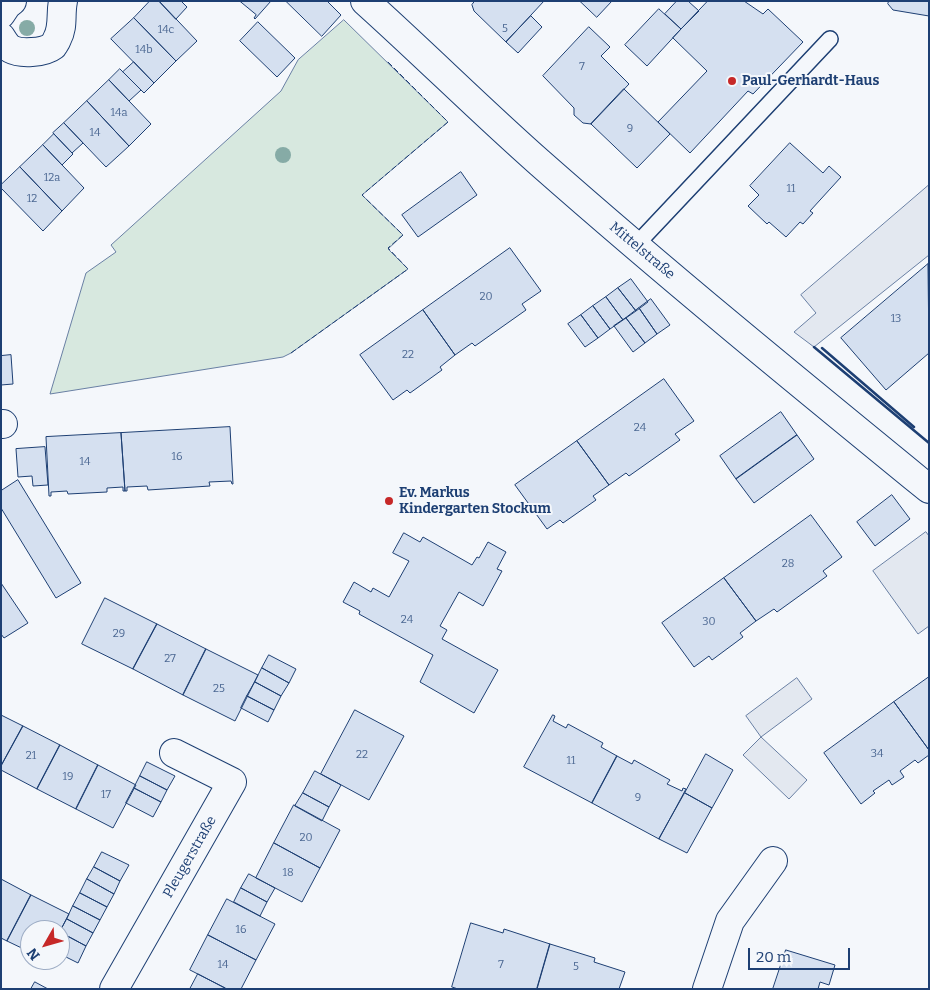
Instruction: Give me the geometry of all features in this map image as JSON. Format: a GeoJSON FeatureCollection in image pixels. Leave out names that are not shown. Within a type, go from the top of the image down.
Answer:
{"type":"FeatureCollection","features":[{"type":"Feature","properties":{"kind":"street"},"geometry":{"type":"LineString","coordinates":[[1,14],[12,1]]}},
{"type":"Feature","properties":{"kind":"street"},"geometry":{"type":"LineString","coordinates":[[1,37],[4,43],[11,49],[21,52],[38,51],[53,46],[62,25],[63,1]]}},
{"type":"Feature","properties":{"kind":"street","name":"Mittelstraße"},"geometry":{"type":"LineString","coordinates":[[364,1],[539,162],[635,246],[929,489]]}},
{"type":"Feature","properties":{"kind":"street","name":"Pleugerstraße"},"geometry":{"type":"LineString","coordinates":[[114,989],[232,782],[174,753]]}},
{"type":"Feature","properties":{"kind":"street"},"geometry":{"type":"LineString","coordinates":[[707,989],[730,921],[773,861]]}},
{"type":"Feature","properties":{"kind":"lane"},"geometry":{"type":"LineString","coordinates":[[635,246],[830,39]]}},
{"type":"Feature","properties":{"kind":"shaded area"},"geometry":{"type":"Polygon","coordinates":[[[344,20],[448,122],[362,195],[403,235],[388,249],[408,269],[283,357],[50,394],[86,273],[116,252],[111,245],[281,91],[298,60],[344,20]]]}},
{"type":"Feature","properties":{"kind":"shaded area"},"geometry":{"type":"Polygon","coordinates":[[[929,185],[929,255],[814,347],[794,332],[816,313],[801,295],[929,185]]]}},
{"type":"Feature","properties":{"kind":"shaded area"},"geometry":{"type":"Polygon","coordinates":[[[926,532],[929,536],[929,626],[918,634],[873,571],[926,532]]]}},
{"type":"Feature","properties":{"kind":"shaded area"},"geometry":{"type":"Polygon","coordinates":[[[797,678],[812,699],[761,737],[746,716],[797,678]]]}},
{"type":"Feature","properties":{"kind":"shaded area"},"geometry":{"type":"Polygon","coordinates":[[[761,737],[807,780],[789,799],[743,755],[761,737]]]}},
{"type":"Feature","properties":{"kind":"building"},"geometry":{"type":"Polygon","coordinates":[[[150,1],[159,1],[197,41],[176,61],[134,18],[150,1]]]}},
{"type":"Feature","properties":{"kind":"building"},"geometry":{"type":"Polygon","coordinates":[[[159,1],[181,1],[187,7],[176,19],[159,1]]]}},
{"type":"Feature","properties":{"kind":"building"},"geometry":{"type":"Polygon","coordinates":[[[240,1],[271,1],[255,19],[256,15],[240,1]]]}},
{"type":"Feature","properties":{"kind":"building"},"geometry":{"type":"Polygon","coordinates":[[[286,1],[327,1],[341,15],[322,36],[286,1]]]}},
{"type":"Feature","properties":{"kind":"building"},"geometry":{"type":"Polygon","coordinates":[[[475,1],[544,1],[506,42],[474,11],[472,5],[475,1]]]}},
{"type":"Feature","properties":{"kind":"building"},"geometry":{"type":"Polygon","coordinates":[[[580,1],[612,1],[597,17],[580,1]]]}},
{"type":"Feature","properties":{"kind":"building"},"geometry":{"type":"Polygon","coordinates":[[[677,1],[688,1],[699,11],[681,29],[665,14],[677,1]]]}},
{"type":"Feature","properties":{"kind":"building","name":"Paul-Gerhardt-Haus"},"geometry":{"type":"Polygon","coordinates":[[[708,1],[744,1],[763,14],[768,9],[803,42],[753,94],[748,91],[690,153],[658,122],[707,71],[673,38],[708,1]]]}},
{"type":"Feature","properties":{"kind":"building"},"geometry":{"type":"Polygon","coordinates":[[[889,1],[929,1],[929,16],[893,10],[888,4],[889,1]]]}},
{"type":"Feature","properties":{"kind":"building"},"geometry":{"type":"Polygon","coordinates":[[[659,9],[681,29],[647,66],[625,45],[659,9]]]}},
{"type":"Feature","properties":{"kind":"building"},"geometry":{"type":"Polygon","coordinates":[[[531,16],[542,27],[518,53],[506,42],[531,16]]]}},
{"type":"Feature","properties":{"kind":"building"},"geometry":{"type":"Polygon","coordinates":[[[134,18],[176,61],[154,83],[111,39],[134,18]]]}},
{"type":"Feature","properties":{"kind":"building"},"geometry":{"type":"Polygon","coordinates":[[[258,22],[295,58],[277,77],[240,41],[258,22]]]}},
{"type":"Feature","properties":{"kind":"building"},"geometry":{"type":"Polygon","coordinates":[[[589,27],[610,47],[601,56],[629,84],[591,124],[583,123],[574,115],[574,108],[543,76],[589,27]]]}},
{"type":"Feature","properties":{"kind":"building"},"geometry":{"type":"Polygon","coordinates":[[[134,62],[154,83],[144,93],[123,72],[134,62]]]}},
{"type":"Feature","properties":{"kind":"building"},"geometry":{"type":"Polygon","coordinates":[[[120,69],[141,90],[129,101],[109,80],[120,69]]]}},
{"type":"Feature","properties":{"kind":"building"},"geometry":{"type":"Polygon","coordinates":[[[109,80],[151,124],[129,146],[87,101],[109,80]]]}},
{"type":"Feature","properties":{"kind":"building"},"geometry":{"type":"Polygon","coordinates":[[[624,89],[670,134],[637,168],[591,124],[624,89]]]}},
{"type":"Feature","properties":{"kind":"building"},"geometry":{"type":"Polygon","coordinates":[[[87,101],[129,146],[106,167],[64,123],[87,101]]]}},
{"type":"Feature","properties":{"kind":"building"},"geometry":{"type":"Polygon","coordinates":[[[64,123],[83,143],[72,153],[53,133],[64,123]]]}},
{"type":"Feature","properties":{"kind":"building"},"geometry":{"type":"Polygon","coordinates":[[[54,134],[73,154],[62,165],[43,145],[54,134]]]}},
{"type":"Feature","properties":{"kind":"building"},"geometry":{"type":"Polygon","coordinates":[[[790,143],[823,173],[829,166],[841,177],[810,211],[813,213],[803,224],[800,222],[786,237],[769,222],[767,224],[748,206],[759,195],[750,186],[790,143]]]}},
{"type":"Feature","properties":{"kind":"building"},"geometry":{"type":"Polygon","coordinates":[[[43,145],[84,188],[62,211],[20,167],[43,145]]]}},
{"type":"Feature","properties":{"kind":"building"},"geometry":{"type":"Polygon","coordinates":[[[20,167],[62,211],[43,231],[1,188],[1,185],[20,167]]]}},
{"type":"Feature","properties":{"kind":"building"},"geometry":{"type":"Polygon","coordinates":[[[461,172],[477,195],[418,237],[402,215],[461,172]]]}},
{"type":"Feature","properties":{"kind":"building"},"geometry":{"type":"Polygon","coordinates":[[[510,248],[541,291],[522,304],[526,310],[475,346],[472,343],[455,355],[423,310],[510,248]]]}},
{"type":"Feature","properties":{"kind":"building"},"geometry":{"type":"Polygon","coordinates":[[[928,264],[929,353],[886,390],[841,338],[928,264]]]}},
{"type":"Feature","properties":{"kind":"building"},"geometry":{"type":"Polygon","coordinates":[[[631,279],[648,302],[636,311],[618,288],[631,279]]]}},
{"type":"Feature","properties":{"kind":"building"},"geometry":{"type":"Polygon","coordinates":[[[618,288],[636,311],[623,320],[606,297],[618,288]]]}},
{"type":"Feature","properties":{"kind":"building"},"geometry":{"type":"Polygon","coordinates":[[[606,297],[623,320],[610,329],[593,306],[606,297]]]}},
{"type":"Feature","properties":{"kind":"building"},"geometry":{"type":"Polygon","coordinates":[[[651,299],[670,325],[657,334],[639,308],[651,299]]]}},
{"type":"Feature","properties":{"kind":"building"},"geometry":{"type":"Polygon","coordinates":[[[593,306],[610,329],[598,338],[581,315],[593,306]]]}},
{"type":"Feature","properties":{"kind":"building"},"geometry":{"type":"Polygon","coordinates":[[[639,308],[657,334],[645,343],[626,318],[639,308]]]}},
{"type":"Feature","properties":{"kind":"building"},"geometry":{"type":"Polygon","coordinates":[[[423,310],[455,355],[440,367],[442,370],[410,393],[407,390],[393,400],[360,355],[423,310]]]}},
{"type":"Feature","properties":{"kind":"building"},"geometry":{"type":"Polygon","coordinates":[[[581,315],[598,338],[585,347],[568,324],[581,315]]]}},
{"type":"Feature","properties":{"kind":"building"},"geometry":{"type":"Polygon","coordinates":[[[626,318],[645,343],[633,352],[614,326],[626,318]]]}},
{"type":"Feature","properties":{"kind":"building"},"geometry":{"type":"Polygon","coordinates":[[[11,355],[13,384],[1,385],[1,356],[11,355]]]}},
{"type":"Feature","properties":{"kind":"building"},"geometry":{"type":"Polygon","coordinates":[[[664,379],[694,421],[675,434],[680,440],[629,476],[626,473],[609,485],[577,441],[664,379]]]}},
{"type":"Feature","properties":{"kind":"building"},"geometry":{"type":"Polygon","coordinates":[[[781,412],[797,435],[736,479],[720,456],[781,412]]]}},
{"type":"Feature","properties":{"kind":"building"},"geometry":{"type":"Polygon","coordinates":[[[230,427],[233,484],[231,481],[209,482],[210,486],[148,490],[147,486],[127,487],[127,491],[125,491],[121,433],[230,427]]]}},
{"type":"Feature","properties":{"kind":"building"},"geometry":{"type":"Polygon","coordinates":[[[121,433],[125,491],[123,491],[123,487],[107,488],[107,492],[68,494],[67,491],[51,492],[51,496],[49,496],[46,437],[121,433]]]}},
{"type":"Feature","properties":{"kind":"building"},"geometry":{"type":"Polygon","coordinates":[[[797,435],[814,459],[754,503],[736,479],[797,435]]]}},
{"type":"Feature","properties":{"kind":"building"},"geometry":{"type":"Polygon","coordinates":[[[577,441],[609,485],[593,496],[596,500],[563,523],[560,520],[547,529],[515,485],[577,441]]]}},
{"type":"Feature","properties":{"kind":"building"},"geometry":{"type":"Polygon","coordinates":[[[45,447],[48,485],[33,486],[32,476],[18,477],[16,449],[45,447]]]}},
{"type":"Feature","properties":{"kind":"building"},"geometry":{"type":"Polygon","coordinates":[[[18,480],[81,583],[56,598],[1,508],[1,491],[18,480]]]}},
{"type":"Feature","properties":{"kind":"building"},"geometry":{"type":"Polygon","coordinates":[[[892,495],[910,519],[875,546],[857,522],[892,495]]]}},
{"type":"Feature","properties":{"kind":"building"},"geometry":{"type":"Polygon","coordinates":[[[811,515],[842,557],[823,571],[827,576],[777,612],[774,609],[756,621],[724,578],[811,515]]]}},
{"type":"Feature","properties":{"kind":"building"},"geometry":{"type":"Polygon","coordinates":[[[404,533],[420,542],[423,537],[472,565],[477,557],[479,558],[488,542],[506,552],[497,569],[502,571],[483,606],[459,592],[440,626],[447,630],[442,639],[498,670],[474,713],[420,682],[433,655],[359,614],[360,611],[343,602],[354,582],[371,592],[373,588],[389,597],[409,561],[393,553],[404,533]]]}},
{"type":"Feature","properties":{"kind":"building"},"geometry":{"type":"Polygon","coordinates":[[[724,578],[756,621],[740,633],[743,637],[712,660],[709,656],[694,667],[662,623],[724,578]]]}},
{"type":"Feature","properties":{"kind":"building"},"geometry":{"type":"Polygon","coordinates":[[[1,583],[28,623],[4,638],[1,634],[1,583]]]}},
{"type":"Feature","properties":{"kind":"building"},"geometry":{"type":"Polygon","coordinates":[[[105,598],[157,624],[133,669],[82,644],[105,598]]]}},
{"type":"Feature","properties":{"kind":"building"},"geometry":{"type":"Polygon","coordinates":[[[157,624],[206,649],[183,695],[133,669],[157,624]]]}},
{"type":"Feature","properties":{"kind":"building"},"geometry":{"type":"Polygon","coordinates":[[[206,649],[258,675],[235,721],[183,695],[206,649]]]}},
{"type":"Feature","properties":{"kind":"building"},"geometry":{"type":"Polygon","coordinates":[[[269,655],[296,669],[289,683],[262,668],[269,655]]]}},
{"type":"Feature","properties":{"kind":"building"},"geometry":{"type":"Polygon","coordinates":[[[262,668],[289,683],[281,696],[255,682],[262,668]]]}},
{"type":"Feature","properties":{"kind":"building"},"geometry":{"type":"Polygon","coordinates":[[[929,677],[929,750],[894,702],[929,677]]]}},
{"type":"Feature","properties":{"kind":"building"},"geometry":{"type":"Polygon","coordinates":[[[255,682],[281,696],[274,710],[247,696],[255,682]]]}},
{"type":"Feature","properties":{"kind":"building"},"geometry":{"type":"Polygon","coordinates":[[[247,696],[274,710],[268,722],[241,708],[247,696]]]}},
{"type":"Feature","properties":{"kind":"building"},"geometry":{"type":"Polygon","coordinates":[[[894,702],[929,750],[929,755],[918,763],[915,760],[900,771],[904,777],[892,785],[889,780],[873,791],[875,793],[861,804],[824,753],[894,702]]]}},
{"type":"Feature","properties":{"kind":"building"},"geometry":{"type":"Polygon","coordinates":[[[355,710],[404,736],[369,800],[321,774],[355,710]]]}},
{"type":"Feature","properties":{"kind":"building"},"geometry":{"type":"Polygon","coordinates":[[[1,715],[23,726],[1,766],[1,715]]]}},
{"type":"Feature","properties":{"kind":"building"},"geometry":{"type":"Polygon","coordinates":[[[553,715],[555,716],[553,721],[566,728],[568,724],[603,743],[601,747],[617,756],[592,803],[524,767],[553,715]]]}},
{"type":"Feature","properties":{"kind":"building"},"geometry":{"type":"Polygon","coordinates":[[[23,726],[60,745],[37,789],[1,770],[1,766],[23,726]]]}},
{"type":"Feature","properties":{"kind":"building"},"geometry":{"type":"Polygon","coordinates":[[[60,745],[98,765],[76,809],[37,789],[60,745]]]}},
{"type":"Feature","properties":{"kind":"building"},"geometry":{"type":"Polygon","coordinates":[[[706,754],[733,770],[712,808],[685,793],[706,754]]]}},
{"type":"Feature","properties":{"kind":"building"},"geometry":{"type":"Polygon","coordinates":[[[617,756],[632,764],[634,760],[670,780],[667,784],[682,791],[683,788],[686,789],[659,839],[592,803],[617,756]]]}},
{"type":"Feature","properties":{"kind":"building"},"geometry":{"type":"Polygon","coordinates":[[[147,762],[175,776],[167,790],[140,776],[147,762]]]}},
{"type":"Feature","properties":{"kind":"building"},"geometry":{"type":"Polygon","coordinates":[[[98,765],[136,785],[113,828],[76,809],[98,765]]]}},
{"type":"Feature","properties":{"kind":"building"},"geometry":{"type":"Polygon","coordinates":[[[315,771],[341,785],[329,807],[303,793],[315,771]]]}},
{"type":"Feature","properties":{"kind":"building"},"geometry":{"type":"Polygon","coordinates":[[[140,776],[167,790],[161,802],[134,788],[140,776]]]}},
{"type":"Feature","properties":{"kind":"building"},"geometry":{"type":"Polygon","coordinates":[[[134,788],[161,802],[153,817],[126,803],[134,788]]]}},
{"type":"Feature","properties":{"kind":"building"},"geometry":{"type":"Polygon","coordinates":[[[303,793],[329,807],[322,821],[295,806],[303,793]]]}},
{"type":"Feature","properties":{"kind":"building"},"geometry":{"type":"Polygon","coordinates":[[[685,793],[712,808],[687,853],[659,839],[685,793]]]}},
{"type":"Feature","properties":{"kind":"building"},"geometry":{"type":"Polygon","coordinates":[[[294,805],[340,830],[320,868],[274,843],[294,805]]]}},
{"type":"Feature","properties":{"kind":"building"},"geometry":{"type":"Polygon","coordinates":[[[274,843],[320,868],[302,902],[256,878],[274,843]]]}},
{"type":"Feature","properties":{"kind":"building"},"geometry":{"type":"Polygon","coordinates":[[[102,852],[129,865],[120,881],[94,867],[102,852]]]}},
{"type":"Feature","properties":{"kind":"building"},"geometry":{"type":"Polygon","coordinates":[[[94,867],[120,881],[114,894],[87,879],[94,867]]]}},
{"type":"Feature","properties":{"kind":"building"},"geometry":{"type":"Polygon","coordinates":[[[249,874],[275,888],[267,902],[241,888],[249,874]]]}},
{"type":"Feature","properties":{"kind":"building"},"geometry":{"type":"Polygon","coordinates":[[[1,879],[31,895],[7,941],[1,938],[1,879]]]}},
{"type":"Feature","properties":{"kind":"building"},"geometry":{"type":"Polygon","coordinates":[[[87,879],[114,894],[107,907],[80,893],[87,879]]]}},
{"type":"Feature","properties":{"kind":"building"},"geometry":{"type":"Polygon","coordinates":[[[241,888],[267,902],[260,916],[234,902],[241,888]]]}},
{"type":"Feature","properties":{"kind":"building"},"geometry":{"type":"Polygon","coordinates":[[[80,893],[107,907],[100,920],[73,906],[80,893]]]}},
{"type":"Feature","properties":{"kind":"building"},"geometry":{"type":"Polygon","coordinates":[[[31,895],[69,914],[66,920],[20,920],[20,947],[7,941],[31,895]]]}},
{"type":"Feature","properties":{"kind":"building"},"geometry":{"type":"Polygon","coordinates":[[[227,899],[275,924],[256,960],[208,935],[227,899]]]}},
{"type":"Feature","properties":{"kind":"building"},"geometry":{"type":"Polygon","coordinates":[[[73,906],[100,920],[93,933],[67,919],[73,906]]]}},
{"type":"Feature","properties":{"kind":"building"},"geometry":{"type":"Polygon","coordinates":[[[70,921],[93,933],[86,946],[70,937],[70,921]]]}},
{"type":"Feature","properties":{"kind":"building"},"geometry":{"type":"Polygon","coordinates":[[[471,923],[503,933],[504,929],[550,944],[537,989],[458,989],[452,987],[471,923]]]}},
{"type":"Feature","properties":{"kind":"building"},"geometry":{"type":"Polygon","coordinates":[[[208,935],[256,960],[241,989],[227,989],[190,970],[208,935]]]}},
{"type":"Feature","properties":{"kind":"building"},"geometry":{"type":"Polygon","coordinates":[[[70,937],[86,946],[78,963],[70,959],[70,937]]]}},
{"type":"Feature","properties":{"kind":"building"},"geometry":{"type":"Polygon","coordinates":[[[550,944],[595,958],[594,962],[625,972],[619,989],[537,989],[550,944]]]}},
{"type":"Feature","properties":{"kind":"building"},"geometry":{"type":"Polygon","coordinates":[[[786,950],[835,965],[829,985],[820,982],[818,989],[773,989],[786,950]]]}},
{"type":"Feature","properties":{"kind":"building"},"geometry":{"type":"Polygon","coordinates":[[[198,974],[225,988],[225,989],[190,989],[198,974]]]}},
{"type":"Feature","properties":{"kind":"building"},"geometry":{"type":"Polygon","coordinates":[[[35,982],[48,989],[31,989],[35,982]]]}},
{"type":"Feature","properties":{"kind":"fence"},"geometry":{"type":"LineString","coordinates":[[291,353],[408,269],[388,248],[403,235],[362,195],[448,122],[387,61]]}},
{"type":"Feature","properties":{"kind":"wall"},"geometry":{"type":"LineString","coordinates":[[814,347],[929,443]]}},
{"type":"Feature","properties":{"kind":"wall"},"geometry":{"type":"LineString","coordinates":[[822,348],[914,427]]}},
{"type":"Feature","properties":{"kind":"place","name":"Paul-Gerhardt-Haus"},"geometry":{"type":"Point","coordinates":[732,81]}},
{"type":"Feature","properties":{"kind":"place","name":"Ev. Markus Kindergarten Stockum"},"geometry":{"type":"Point","coordinates":[389,501]}}]}
